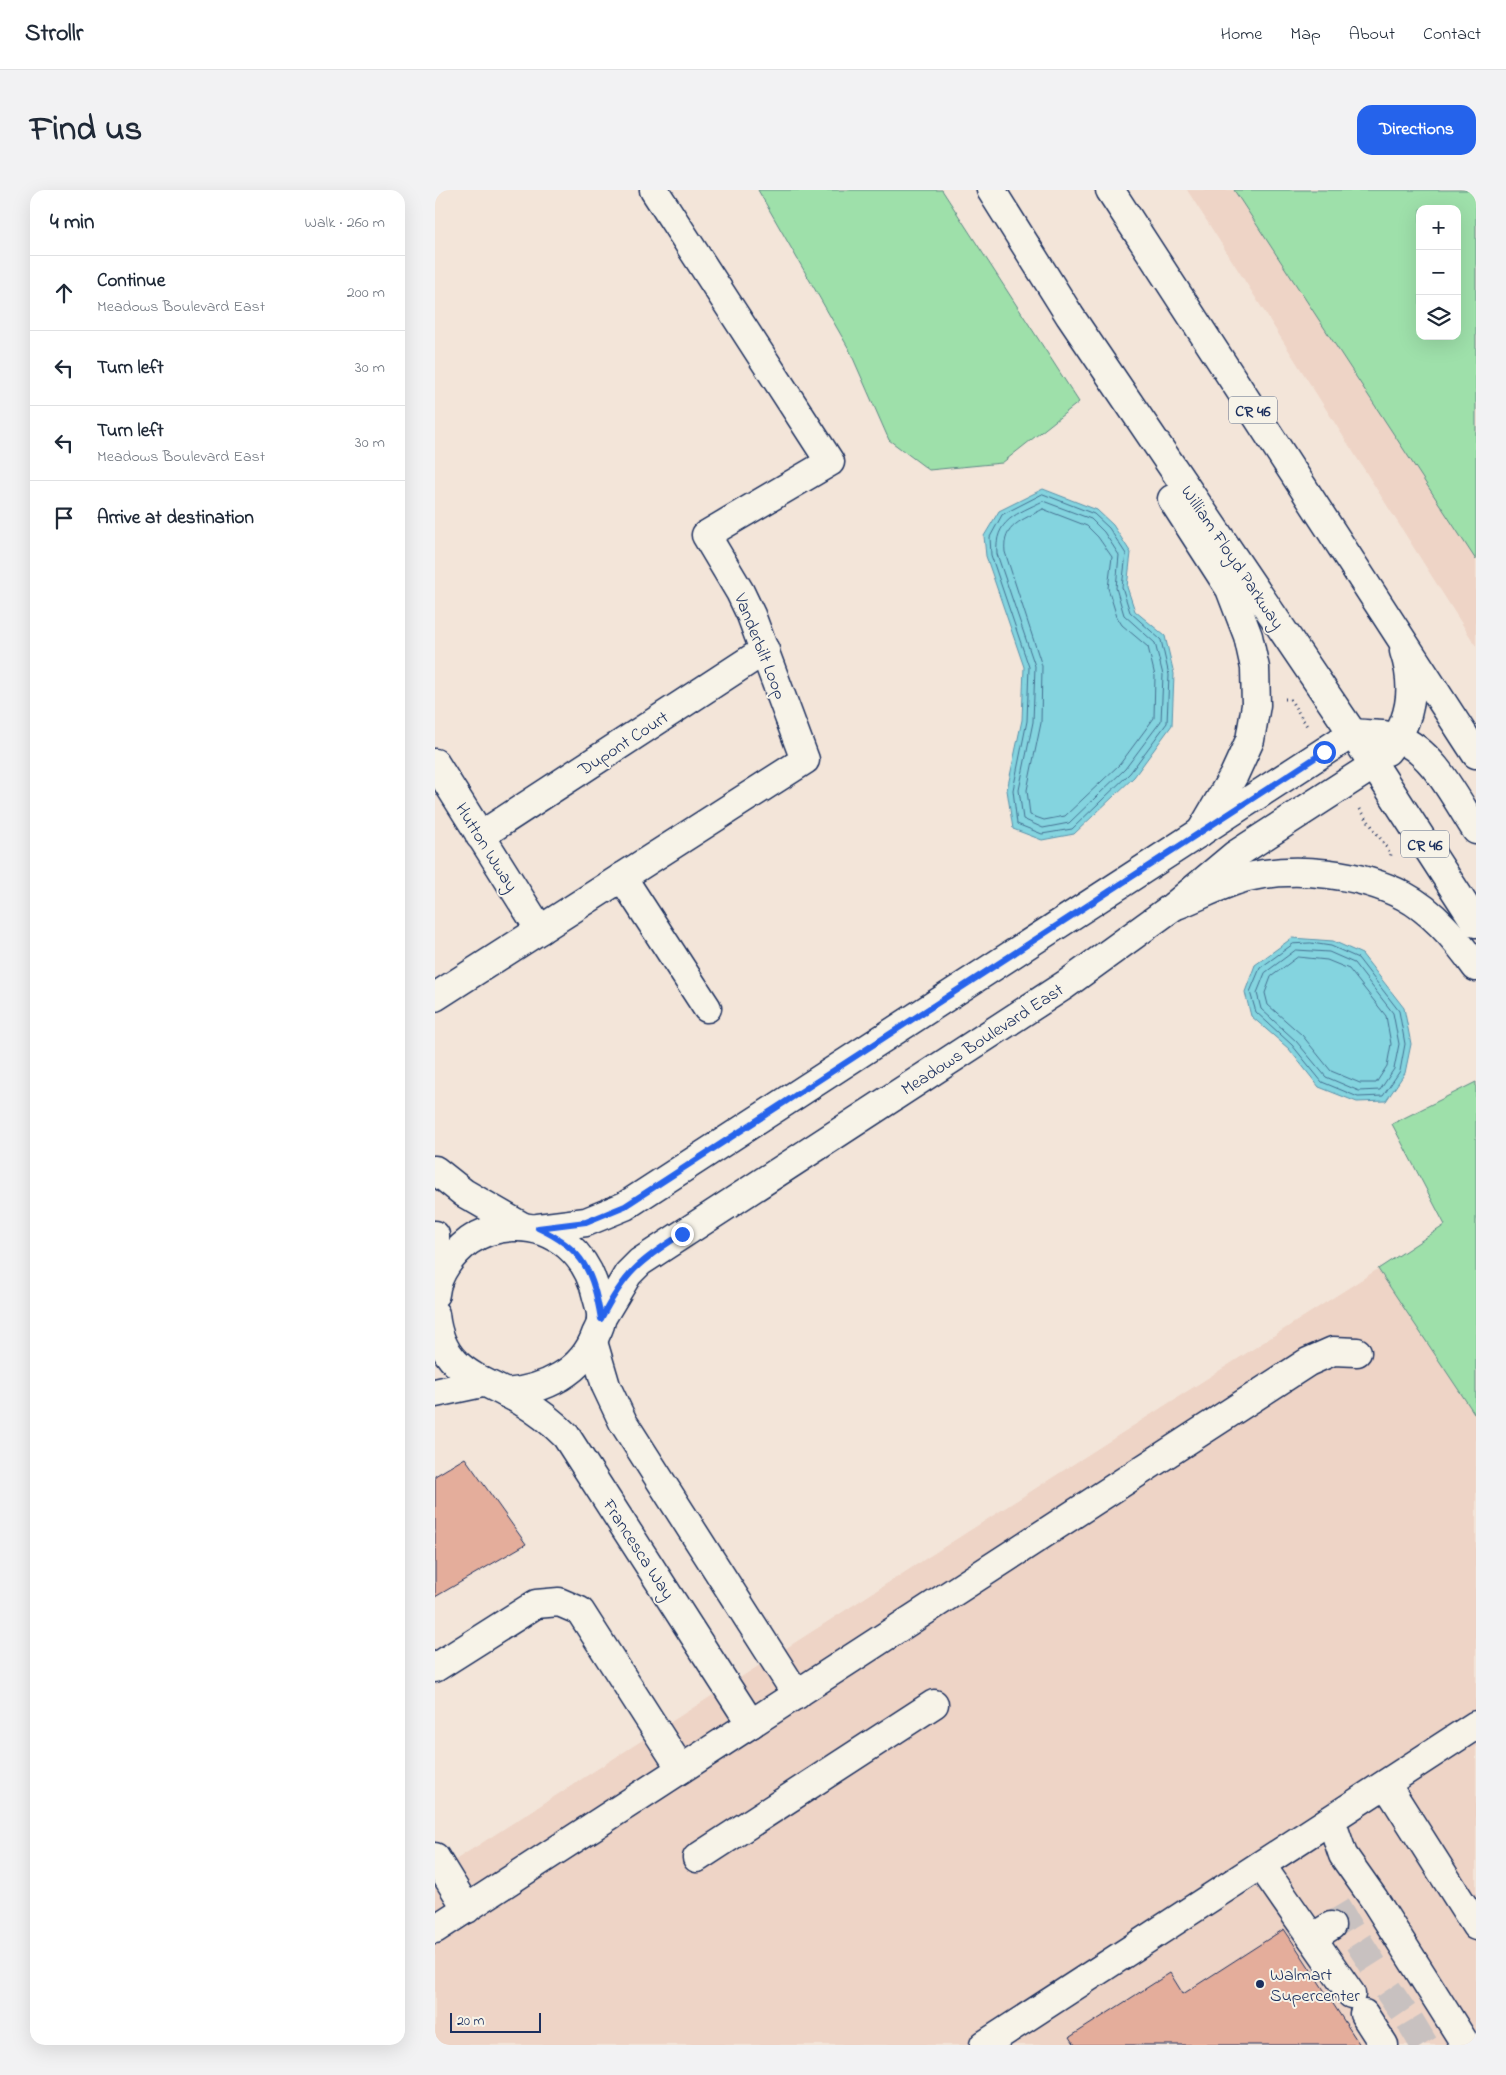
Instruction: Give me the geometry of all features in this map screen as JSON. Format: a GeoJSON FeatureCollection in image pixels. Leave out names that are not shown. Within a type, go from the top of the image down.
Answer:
{"type":"FeatureCollection","features":[{"type":"Feature","properties":{"kind":"main road","name":"Vanderbilt Loop"},"geometry":{"type":"LineString","coordinates":[[435,997],[805,760],[765,650],[740,592],[705,535],[830,462],[654,190]]}},
{"type":"Feature","properties":{"kind":"main road","name":"William Floyd Parkway"},"geometry":{"type":"LineString","coordinates":[[991,190],[1070,316],[1353,733],[1476,923]]}},
{"type":"Feature","properties":{"kind":"main road","name":"CR 46"},"geometry":{"type":"LineString","coordinates":[[1110,190],[1476,754]]}},
{"type":"Feature","properties":{"kind":"main road"},"geometry":{"type":"LineString","coordinates":[[1070,316],[1075,342],[1082,362],[1230,589],[1248,636],[1255,668],[1256,698],[1250,740],[1234,775],[1200,833]]}},
{"type":"Feature","properties":{"kind":"main road"},"geometry":{"type":"LineString","coordinates":[[1397,631],[1407,660],[1410,680],[1410,702],[1406,720],[1398,738]]}},
{"type":"Feature","properties":{"kind":"main road","name":"Dupont Court"},"geometry":{"type":"LineString","coordinates":[[480,836],[765,650]]}},
{"type":"Feature","properties":{"kind":"main road"},"geometry":{"type":"LineString","coordinates":[[435,1290],[450,1258],[476,1236],[491,1230],[586,1222],[625,1206],[1353,733],[1398,738],[1418,750],[1435,767],[1476,830]]}},
{"type":"Feature","properties":{"kind":"main road","name":"Meadows Boulevard East"},"geometry":{"type":"LineString","coordinates":[[506,1393],[538,1388],[555,1381],[583,1358],[623,1281],[640,1262],[1065,985],[1174,906],[1235,855],[1374,765],[1398,738]]}},
{"type":"Feature","properties":{"kind":"main road","name":"Hutton Wway"},"geometry":{"type":"LineString","coordinates":[[435,763],[539,930]]}},
{"type":"Feature","properties":{"kind":"main road"},"geometry":{"type":"LineString","coordinates":[[1174,906],[1248,877],[1299,872],[1353,878],[1387,888],[1421,908],[1453,936],[1476,967]]}},
{"type":"Feature","properties":{"kind":"main road"},"geometry":{"type":"LineString","coordinates":[[622,877],[707,1008]]}},
{"type":"Feature","properties":{"kind":"main road"},"geometry":{"type":"LineString","coordinates":[[435,1170],[464,1193],[530,1227],[563,1241],[576,1252],[594,1284],[597,1331],[609,1394],[623,1422],[797,1695]]}},
{"type":"Feature","properties":{"kind":"main road"},"geometry":{"type":"LineString","coordinates":[[435,1236],[435,1290]]}},
{"type":"Feature","properties":{"kind":"main road","name":"Francesca Way"},"geometry":{"type":"LineString","coordinates":[[435,1314],[441,1338],[447,1351],[467,1374],[539,1412],[566,1436],[751,1724]]}},
{"type":"Feature","properties":{"kind":"main road"},"geometry":{"type":"LineString","coordinates":[[435,1929],[1309,1362],[1333,1351],[1357,1352]]}},
{"type":"Feature","properties":{"kind":"main road"},"geometry":{"type":"LineString","coordinates":[[435,1393],[482,1383]]}},
{"type":"Feature","properties":{"kind":"main road"},"geometry":{"type":"LineString","coordinates":[[435,1668],[537,1604],[559,1602],[580,1611],[681,1769]]}},
{"type":"Feature","properties":{"kind":"main road"},"geometry":{"type":"LineString","coordinates":[[697,1858],[934,1704]]}},
{"type":"Feature","properties":{"kind":"main road"},"geometry":{"type":"LineString","coordinates":[[984,2045],[1476,1725]]}},
{"type":"Feature","properties":{"kind":"main road"},"geometry":{"type":"LineString","coordinates":[[1386,1784],[1476,1926]]}},
{"type":"Feature","properties":{"kind":"main road"},"geometry":{"type":"LineString","coordinates":[[1331,1820],[1343,1855],[1365,1905],[1438,2020],[1466,2045]]}},
{"type":"Feature","properties":{"kind":"main road"},"geometry":{"type":"LineString","coordinates":[[436,1860],[467,1909]]}},
{"type":"Feature","properties":{"kind":"main road"},"geometry":{"type":"LineString","coordinates":[[1261,1865],[1321,1932],[1360,1995],[1395,2043]]}},
{"type":"Feature","properties":{"kind":"path"},"geometry":{"type":"LineString","coordinates":[[1281,699],[1290,699],[1307,726]]}},
{"type":"Feature","properties":{"kind":"path"},"geometry":{"type":"LineString","coordinates":[[1356,802],[1391,854],[1390,861]]}},
{"type":"Feature","properties":{"kind":"shaded area"},"geometry":{"type":"Polygon","coordinates":[[[1187,190],[1476,190],[1476,646],[1187,190]]]}},
{"type":"Feature","properties":{"kind":"shaded area"},"geometry":{"type":"Polygon","coordinates":[[[1378,1269],[1476,1416],[1476,2045],[435,2045],[435,1873],[1378,1269]]]}},
{"type":"Feature","properties":{"kind":"green space"},"geometry":{"type":"Polygon","coordinates":[[[758,190],[942,190],[1079,402],[1002,463],[929,470],[889,440],[849,349],[758,190]]]}},
{"type":"Feature","properties":{"kind":"green space"},"geometry":{"type":"Polygon","coordinates":[[[1234,190],[1476,190],[1476,560],[1234,190]]]}},
{"type":"Feature","properties":{"kind":"green space"},"geometry":{"type":"Polygon","coordinates":[[[1476,1082],[1476,1416],[1378,1269],[1445,1225],[1392,1124],[1476,1082]]]}},
{"type":"Feature","properties":{"kind":"water"},"geometry":{"type":"Polygon","coordinates":[[[1043,489],[1097,510],[1113,525],[1131,553],[1127,587],[1135,611],[1165,636],[1174,674],[1172,725],[1134,777],[1074,834],[1042,840],[1013,829],[1007,790],[1022,720],[1024,667],[986,556],[984,536],[999,511],[1043,489]]]}},
{"type":"Feature","properties":{"kind":"water"},"geometry":{"type":"Polygon","coordinates":[[[1292,938],[1333,941],[1362,954],[1404,1008],[1411,1044],[1405,1073],[1386,1101],[1357,1102],[1319,1087],[1289,1049],[1251,1016],[1245,992],[1255,965],[1292,938]]]}},
{"type":"Feature","properties":{"kind":"building"},"geometry":{"type":"Polygon","coordinates":[[[465,1458],[526,1544],[435,1597],[435,1476],[465,1458]]]}},
{"type":"Feature","properties":{"kind":"building","name":"Walmart Supercenter"},"geometry":{"type":"Polygon","coordinates":[[[1284,1929],[1360,2045],[1075,2045],[1070,2037],[1170,1973],[1183,1994],[1284,1929]]]}},
{"type":"Feature","properties":{"kind":"tunnel"},"geometry":{"type":"LineString","coordinates":[[1331,1926],[1356,1911]]}},
{"type":"Feature","properties":{"kind":"tunnel"},"geometry":{"type":"LineString","coordinates":[[1354,1961],[1379,1945]]}},
{"type":"Feature","properties":{"kind":"tunnel"},"geometry":{"type":"LineString","coordinates":[[1384,2009],[1409,1992]]}},
{"type":"Feature","properties":{"kind":"tunnel"},"geometry":{"type":"LineString","coordinates":[[1405,2040],[1430,2025]]}},
{"type":"Feature","properties":{"kind":"place","name":"Walmart Supercenter"},"geometry":{"type":"Point","coordinates":[1260,1984]}},
{"type":"Feature","properties":{"kind":"route"},"geometry":{"type":"LineString","coordinates":[[682,1234],[640,1262],[628,1274],[601,1319],[594,1284],[576,1252],[563,1241],[538,1228],[586,1222],[625,1206],[1324,752]]}}]}
